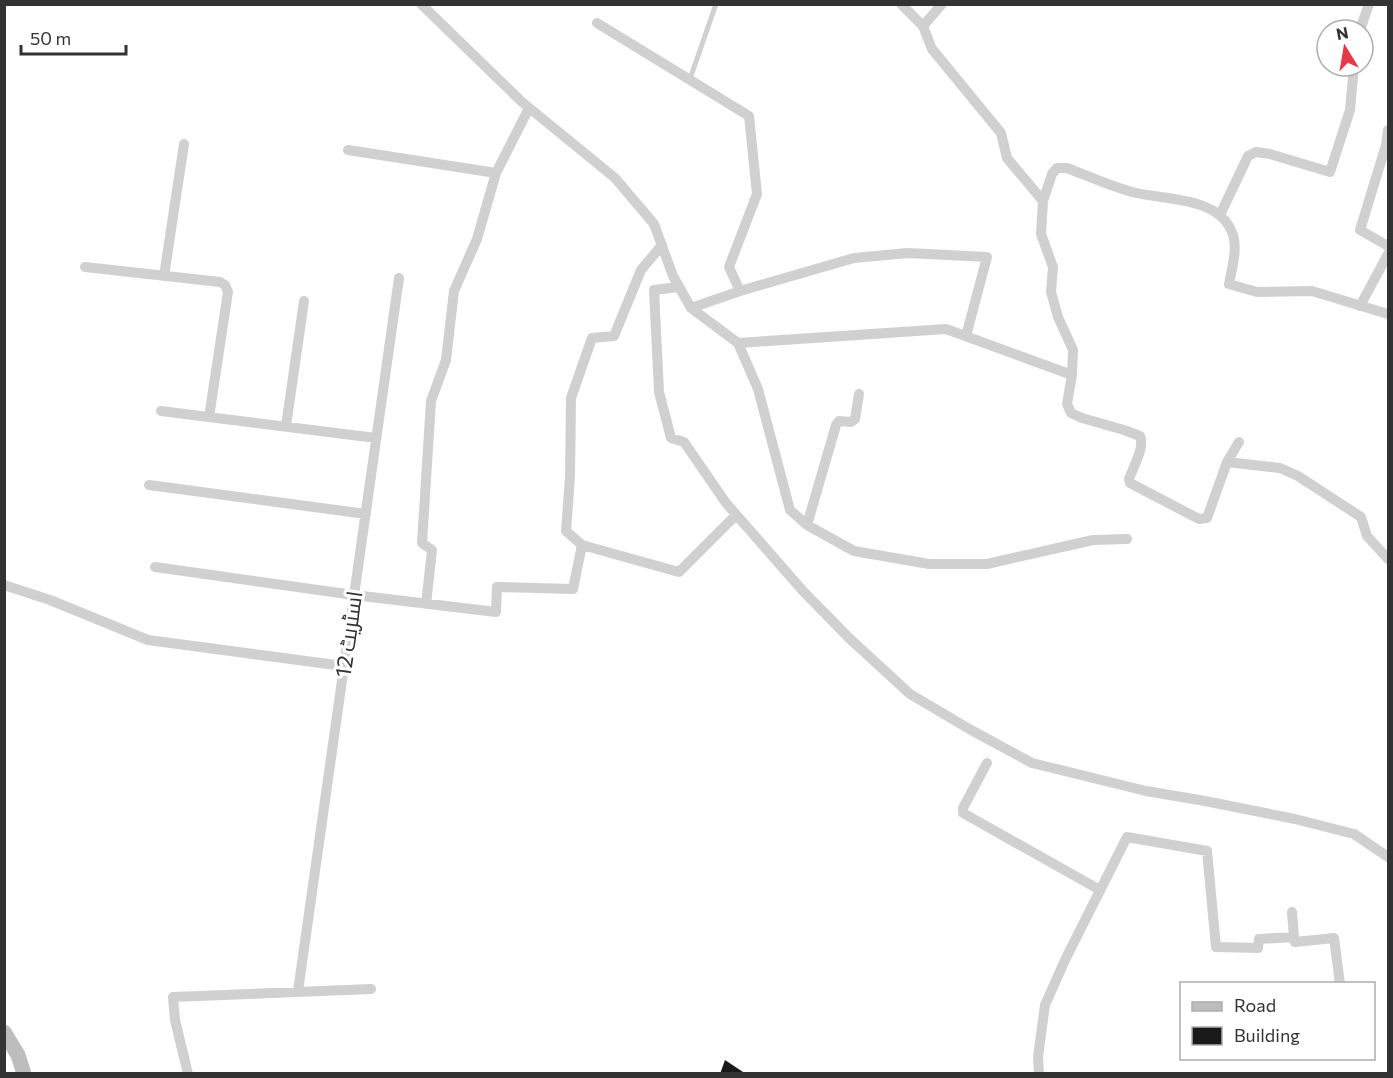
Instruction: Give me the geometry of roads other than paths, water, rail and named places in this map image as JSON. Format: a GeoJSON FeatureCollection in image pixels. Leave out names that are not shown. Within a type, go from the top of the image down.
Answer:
{"type":"FeatureCollection","features":[{"type":"Feature","properties":{"kind":"street"},"geometry":{"type":"LineString","coordinates":[[421,4],[529,108],[615,178],[654,224],[673,276],[691,308],[738,343],[758,389],[790,510],[807,525],[854,551],[929,564],[987,564],[1093,540],[1127,539]]}},
{"type":"Feature","properties":{"kind":"street"},"geometry":{"type":"LineString","coordinates":[[901,4],[923,26],[932,48],[1001,133],[1007,158],[1043,201]]}},
{"type":"Feature","properties":{"kind":"street"},"geometry":{"type":"LineString","coordinates":[[923,26],[942,4]]}},
{"type":"Feature","properties":{"kind":"street"},"geometry":{"type":"LineString","coordinates":[[597,23],[750,116],[757,194],[729,267],[740,291]]}},
{"type":"Feature","properties":{"kind":"street"},"geometry":{"type":"LineString","coordinates":[[1220,215],[1248,156],[1256,152],[1330,172],[1350,110],[1353,78]]}},
{"type":"Feature","properties":{"kind":"street"},"geometry":{"type":"LineString","coordinates":[[426,604],[432,550],[422,543],[431,401],[446,360],[454,291],[477,239],[496,173],[529,108]]}},
{"type":"Feature","properties":{"kind":"street"},"geometry":{"type":"LineString","coordinates":[[1389,130],[1360,230],[1389,246]]}},
{"type":"Feature","properties":{"kind":"street"},"geometry":{"type":"LineString","coordinates":[[164,276],[184,144]]}},
{"type":"Feature","properties":{"kind":"street"},"geometry":{"type":"LineString","coordinates":[[348,150],[496,173]]}},
{"type":"Feature","properties":{"kind":"street"},"geometry":{"type":"LineString","coordinates":[[1239,442],[1227,462],[1207,518],[1199,519],[1132,485],[1129,479],[1141,448],[1140,436],[1071,413],[1067,404],[1073,350],[1058,317],[1051,292],[1053,267],[1041,234],[1043,201],[1052,174],[1057,168],[1067,168],[1132,192],[1198,204],[1220,215],[1231,230],[1234,244],[1229,284],[1257,292],[1312,291],[1389,314]]}},
{"type":"Feature","properties":{"kind":"street"},"geometry":{"type":"LineString","coordinates":[[662,246],[641,270],[614,336],[592,338],[572,398],[566,531],[582,545],[679,572],[736,515]]}},
{"type":"Feature","properties":{"kind":"street"},"geometry":{"type":"LineString","coordinates":[[691,308],[740,291],[855,258],[908,253],[987,257],[966,336]]}},
{"type":"Feature","properties":{"kind":"street"},"geometry":{"type":"LineString","coordinates":[[1360,306],[1389,254]]}},
{"type":"Feature","properties":{"kind":"street"},"geometry":{"type":"LineString","coordinates":[[85,267],[220,282],[225,285],[228,292],[210,417]]}},
{"type":"Feature","properties":{"kind":"street","name":"اسٹریٹ 12"},"geometry":{"type":"LineString","coordinates":[[298,991],[399,278]]}},
{"type":"Feature","properties":{"kind":"street"},"geometry":{"type":"LineString","coordinates":[[679,287],[654,290],[659,392],[671,438],[684,442],[726,503],[802,591],[910,694],[1032,763],[1146,791],[1295,819],[1354,834],[1389,857]]}},
{"type":"Feature","properties":{"kind":"street"},"geometry":{"type":"LineString","coordinates":[[286,426],[304,301]]}},
{"type":"Feature","properties":{"kind":"street"},"geometry":{"type":"LineString","coordinates":[[738,343],[946,328],[1072,375]]}},
{"type":"Feature","properties":{"kind":"street"},"geometry":{"type":"LineString","coordinates":[[807,525],[836,424],[839,421],[851,422],[855,419],[859,394]]}},
{"type":"Feature","properties":{"kind":"street"},"geometry":{"type":"LineString","coordinates":[[161,411],[376,438]]}},
{"type":"Feature","properties":{"kind":"street"},"geometry":{"type":"LineString","coordinates":[[1227,462],[1280,468],[1298,476],[1361,517],[1367,536],[1389,559]]}},
{"type":"Feature","properties":{"kind":"street"},"geometry":{"type":"LineString","coordinates":[[149,485],[366,514]]}},
{"type":"Feature","properties":{"kind":"street"},"geometry":{"type":"LineString","coordinates":[[155,567],[496,612],[496,587],[573,589],[582,545]]}},
{"type":"Feature","properties":{"kind":"street"},"geometry":{"type":"LineString","coordinates":[[4,585],[50,600],[148,639],[344,666]]}},
{"type":"Feature","properties":{"kind":"street"},"geometry":{"type":"LineString","coordinates":[[987,764],[963,808],[963,813],[1100,890]]}},
{"type":"Feature","properties":{"kind":"street"},"geometry":{"type":"LineString","coordinates":[[1039,1074],[1038,1057],[1045,1005],[1127,837],[1207,851],[1216,947],[1258,948],[1259,939],[1294,937]]}},
{"type":"Feature","properties":{"kind":"street"},"geometry":{"type":"LineString","coordinates":[[1292,912],[1295,942],[1334,938],[1340,982]]}},
{"type":"Feature","properties":{"kind":"street"},"geometry":{"type":"LineString","coordinates":[[188,1074],[175,1020],[173,997],[371,988]]}},
{"type":"Feature","properties":{"kind":"street"},"geometry":{"type":"LineString","coordinates":[[4,1032],[18,1055],[24,1074]]}},
{"type":"Feature","properties":{"kind":"lane"},"geometry":{"type":"LineString","coordinates":[[690,80],[716,4]]}}]}
